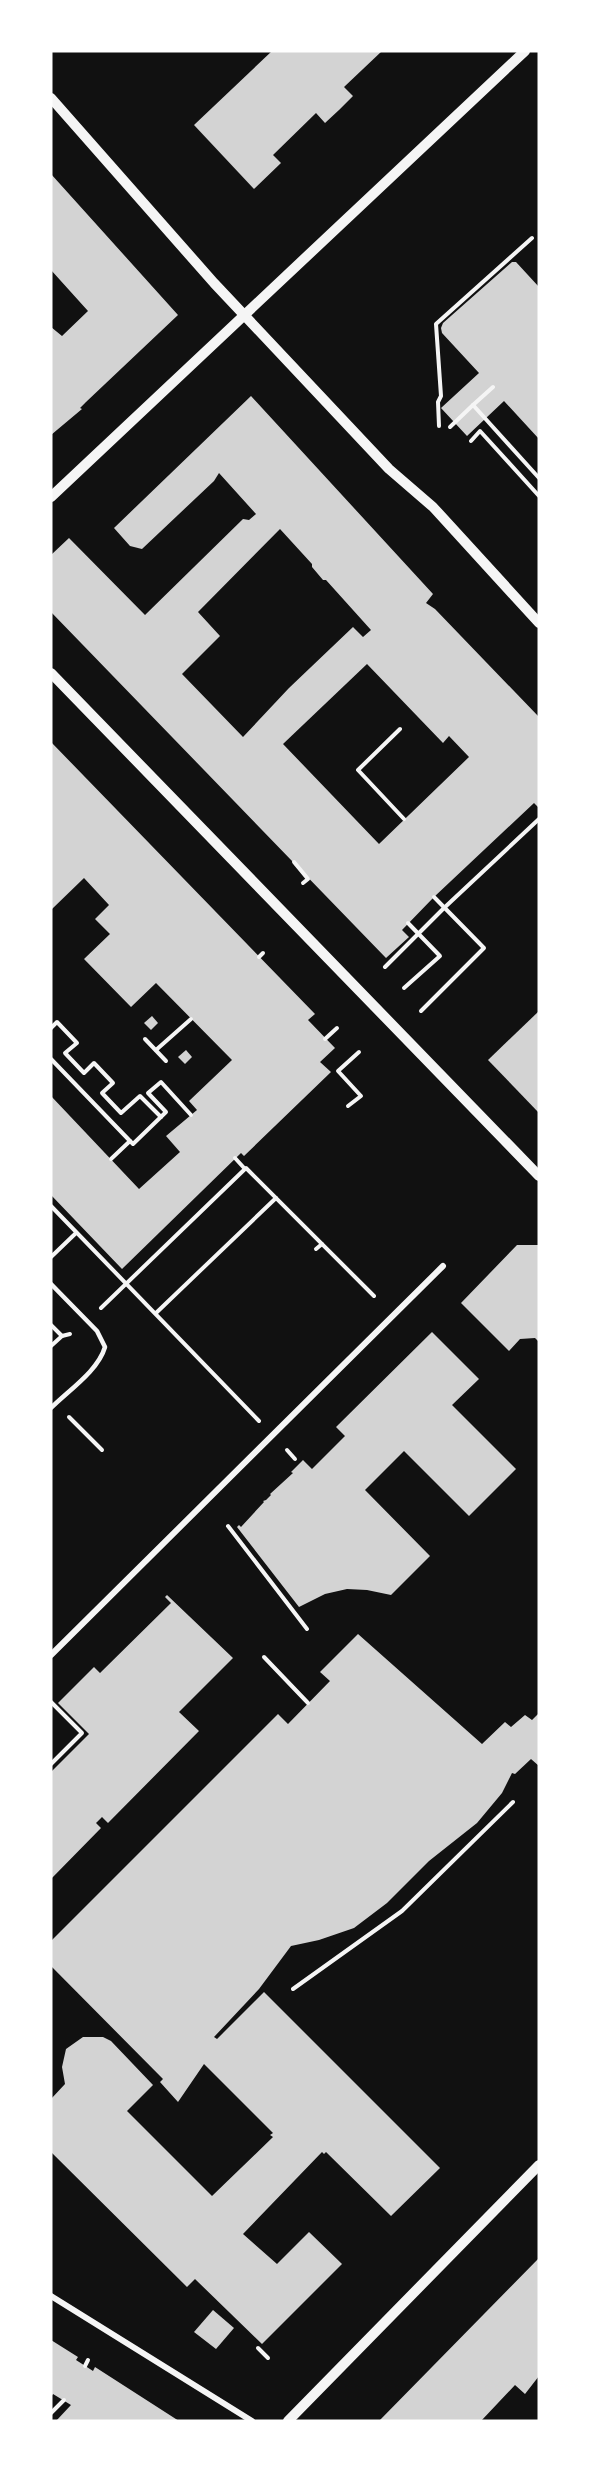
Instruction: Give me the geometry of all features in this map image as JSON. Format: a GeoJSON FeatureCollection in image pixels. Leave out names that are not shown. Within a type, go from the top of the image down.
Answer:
{"type":"FeatureCollection","features":[{"type":"Feature","properties":{"kind":"street"},"geometry":{"type":"LineString","coordinates":[[51,497],[525,51]]}},
{"type":"Feature","properties":{"kind":"street"},"geometry":{"type":"LineString","coordinates":[[51,98],[245,315],[389,469],[433,507],[539,623]]}},
{"type":"Feature","properties":{"kind":"street"},"geometry":{"type":"LineString","coordinates":[[51,673],[539,1176]]}},
{"type":"Feature","properties":{"kind":"street"},"geometry":{"type":"LineString","coordinates":[[51,1655],[443,1266]]}},
{"type":"Feature","properties":{"kind":"street"},"geometry":{"type":"LineString","coordinates":[[288,2421],[539,2165]]}},
{"type":"Feature","properties":{"kind":"street"},"geometry":{"type":"LineString","coordinates":[[51,2296],[252,2421]]}},
{"type":"Feature","properties":{"kind":"lane"},"geometry":{"type":"LineString","coordinates":[[51,1284],[101,1337],[105,1347],[93,1368],[51,1408]]}},
{"type":"Feature","properties":{"kind":"path"},"geometry":{"type":"LineString","coordinates":[[439,426],[438,402],[441,396],[436,324],[532,237]]}},
{"type":"Feature","properties":{"kind":"path"},"geometry":{"type":"LineString","coordinates":[[450,427],[493,387]]}},
{"type":"Feature","properties":{"kind":"path"},"geometry":{"type":"LineString","coordinates":[[473,405],[539,478]]}},
{"type":"Feature","properties":{"kind":"path"},"geometry":{"type":"LineString","coordinates":[[471,441],[480,431],[539,496]]}},
{"type":"Feature","properties":{"kind":"path"},"geometry":{"type":"LineString","coordinates":[[400,729],[358,770],[404,819]]}},
{"type":"Feature","properties":{"kind":"path"},"geometry":{"type":"LineString","coordinates":[[385,967],[539,819]]}},
{"type":"Feature","properties":{"kind":"path"},"geometry":{"type":"LineString","coordinates":[[294,862],[308,879],[303,883]]}},
{"type":"Feature","properties":{"kind":"path"},"geometry":{"type":"LineString","coordinates":[[421,1011],[483,948],[434,897]]}},
{"type":"Feature","properties":{"kind":"path"},"geometry":{"type":"LineString","coordinates":[[405,988],[440,956],[408,923]]}},
{"type":"Feature","properties":{"kind":"path"},"geometry":{"type":"LineString","coordinates":[[259,957],[263,953]]}},
{"type":"Feature","properties":{"kind":"path"},"geometry":{"type":"LineString","coordinates":[[156,1050],[192,1019]]}},
{"type":"Feature","properties":{"kind":"path"},"geometry":{"type":"LineString","coordinates":[[51,1028],[57,1022],[76,1043],[65,1053],[84,1073],[94,1063],[113,1083],[102,1093],[122,1113],[140,1096],[161,1117]]}},
{"type":"Feature","properties":{"kind":"path"},"geometry":{"type":"LineString","coordinates":[[325,1039],[337,1028]]}},
{"type":"Feature","properties":{"kind":"path"},"geometry":{"type":"LineString","coordinates":[[145,1039],[166,1061]]}},
{"type":"Feature","properties":{"kind":"path"},"geometry":{"type":"LineString","coordinates":[[348,1106],[361,1096],[338,1071],[358,1052]]}},
{"type":"Feature","properties":{"kind":"path"},"geometry":{"type":"LineString","coordinates":[[51,1059],[133,1144],[166,1112],[148,1093],[161,1082],[191,1115]]}},
{"type":"Feature","properties":{"kind":"path"},"geometry":{"type":"LineString","coordinates":[[111,1159],[130,1141]]}},
{"type":"Feature","properties":{"kind":"path"},"geometry":{"type":"LineString","coordinates":[[235,1158],[374,1296]]}},
{"type":"Feature","properties":{"kind":"path"},"geometry":{"type":"LineString","coordinates":[[51,1346],[62,1336],[74,1333],[245,1169]]}},
{"type":"Feature","properties":{"kind":"path"},"geometry":{"type":"LineString","coordinates":[[156,1313],[276,1198]]}},
{"type":"Feature","properties":{"kind":"path"},"geometry":{"type":"LineString","coordinates":[[51,1206],[295,1459]]}},
{"type":"Feature","properties":{"kind":"path"},"geometry":{"type":"LineString","coordinates":[[51,1257],[76,1233]]}},
{"type":"Feature","properties":{"kind":"path"},"geometry":{"type":"LineString","coordinates":[[316,1249],[322,1244]]}},
{"type":"Feature","properties":{"kind":"path"},"geometry":{"type":"LineString","coordinates":[[51,1324],[62,1336]]}},
{"type":"Feature","properties":{"kind":"path"},"geometry":{"type":"LineString","coordinates":[[56,1403],[102,1450]]}},
{"type":"Feature","properties":{"kind":"path"},"geometry":{"type":"LineString","coordinates":[[228,1526],[307,1629]]}},
{"type":"Feature","properties":{"kind":"path"},"geometry":{"type":"LineString","coordinates":[[264,1657],[308,1703]]}},
{"type":"Feature","properties":{"kind":"path"},"geometry":{"type":"LineString","coordinates":[[51,1702],[82,1733],[51,1764]]}},
{"type":"Feature","properties":{"kind":"path"},"geometry":{"type":"LineString","coordinates":[[294,1989],[402,1911],[513,1802]]}},
{"type":"Feature","properties":{"kind":"path"},"geometry":{"type":"LineString","coordinates":[[258,2348],[268,2358]]}},
{"type":"Feature","properties":{"kind":"path"},"geometry":{"type":"LineString","coordinates":[[85,2366],[88,2360]]}},
{"type":"Feature","properties":{"kind":"path"},"geometry":{"type":"LineString","coordinates":[[51,2413],[64,2400]]}},
{"type":"Feature","properties":{"kind":"building"},"geometry":{"type":"Polygon","coordinates":[[[272,51],[382,51],[344,87],[353,96],[325,123],[316,113],[273,155],[281,163],[254,189],[194,125],[272,51]]]}},
{"type":"Feature","properties":{"kind":"building"},"geometry":{"type":"Polygon","coordinates":[[[51,174],[178,315],[80,408],[82,409],[51,435],[51,327],[62,336],[88,311],[51,270],[51,174]]]}},
{"type":"Feature","properties":{"kind":"building"},"geometry":{"type":"Polygon","coordinates":[[[512,262],[516,262],[539,287],[539,439],[504,401],[467,436],[441,408],[479,373],[442,333],[441,328],[443,323],[512,262]]]}},
{"type":"Feature","properties":{"kind":"building"},"geometry":{"type":"Polygon","coordinates":[[[251,396],[433,594],[426,603],[435,609],[539,717],[539,808],[534,803],[434,897],[402,930],[409,937],[386,958],[51,612],[51,555],[69,538],[145,615],[243,519],[249,520],[256,514],[219,473],[214,481],[142,549],[130,546],[114,528],[251,396]],[[280,529],[198,612],[220,636],[182,674],[243,737],[289,688],[353,627],[363,637],[371,630],[326,580],[323,580],[312,564],[280,529]],[[367,664],[283,744],[379,844],[469,757],[449,736],[443,743],[367,664]]]}},
{"type":"Feature","properties":{"kind":"building"},"geometry":{"type":"Polygon","coordinates":[[[51,742],[315,1014],[308,1020],[335,1048],[320,1062],[331,1072],[244,1156],[241,1153],[122,1269],[51,1195],[51,1096],[139,1189],[180,1152],[166,1136],[197,1110],[189,1101],[232,1060],[156,983],[131,1007],[84,959],[110,934],[95,919],[109,905],[84,878],[51,910],[51,742]]]}},
{"type":"Feature","properties":{"kind":"building"},"geometry":{"type":"Polygon","coordinates":[[[539,1011],[539,1113],[488,1060],[539,1011]]]}},
{"type":"Feature","properties":{"kind":"building"},"geometry":{"type":"Polygon","coordinates":[[[152,1016],[158,1023],[151,1030],[144,1023],[152,1016]]]}},
{"type":"Feature","properties":{"kind":"building"},"geometry":{"type":"Polygon","coordinates":[[[186,1050],[192,1057],[185,1064],[178,1057],[186,1050]]]}},
{"type":"Feature","properties":{"kind":"building"},"geometry":{"type":"Polygon","coordinates":[[[517,1245],[539,1245],[539,1342],[535,1338],[520,1339],[509,1351],[461,1303],[517,1245]]]}},
{"type":"Feature","properties":{"kind":"building"},"geometry":{"type":"Polygon","coordinates":[[[432,1332],[479,1379],[452,1405],[516,1469],[469,1516],[404,1451],[365,1490],[430,1556],[391,1595],[347,1589],[325,1594],[299,1607],[237,1527],[239,1525],[241,1527],[303,1460],[312,1469],[345,1436],[336,1427],[432,1332]]]}},
{"type":"Feature","properties":{"kind":"building"},"geometry":{"type":"Polygon","coordinates":[[[167,1595],[233,1658],[179,1712],[199,1731],[108,1823],[102,1817],[96,1823],[101,1828],[51,1879],[51,1772],[89,1734],[58,1703],[94,1667],[100,1673],[171,1603],[165,1597],[167,1595]]]}},
{"type":"Feature","properties":{"kind":"building"},"geometry":{"type":"Polygon","coordinates":[[[358,1634],[482,1744],[505,1722],[511,1727],[525,1715],[532,1720],[539,1713],[539,1766],[531,1759],[515,1774],[512,1773],[502,1793],[477,1823],[429,1861],[387,1903],[354,1928],[319,1940],[291,1946],[259,1989],[214,2037],[217,2039],[264,1992],[440,2168],[391,2216],[326,2152],[324,2154],[322,2152],[243,2234],[277,2264],[309,2232],[342,2264],[262,2344],[195,2279],[187,2287],[51,2152],[51,2099],[65,2084],[62,2067],[66,2049],[83,2037],[103,2037],[111,2041],[153,2085],[127,2111],[212,2196],[273,2137],[270,2135],[273,2133],[204,2064],[178,2102],[160,2082],[163,2079],[51,1966],[51,1941],[278,1714],[288,1724],[330,1681],[320,1672],[358,1634]]]}},
{"type":"Feature","properties":{"kind":"building"},"geometry":{"type":"Polygon","coordinates":[[[539,2258],[539,2376],[525,2394],[515,2385],[481,2421],[379,2421],[539,2258]]]}},
{"type":"Feature","properties":{"kind":"building"},"geometry":{"type":"Polygon","coordinates":[[[213,2310],[234,2328],[216,2349],[194,2332],[213,2310]]]}},
{"type":"Feature","properties":{"kind":"building"},"geometry":{"type":"Polygon","coordinates":[[[51,2340],[78,2357],[76,2360],[93,2371],[95,2367],[179,2421],[56,2421],[71,2405],[53,2394],[51,2397],[51,2340]]]}}]}
